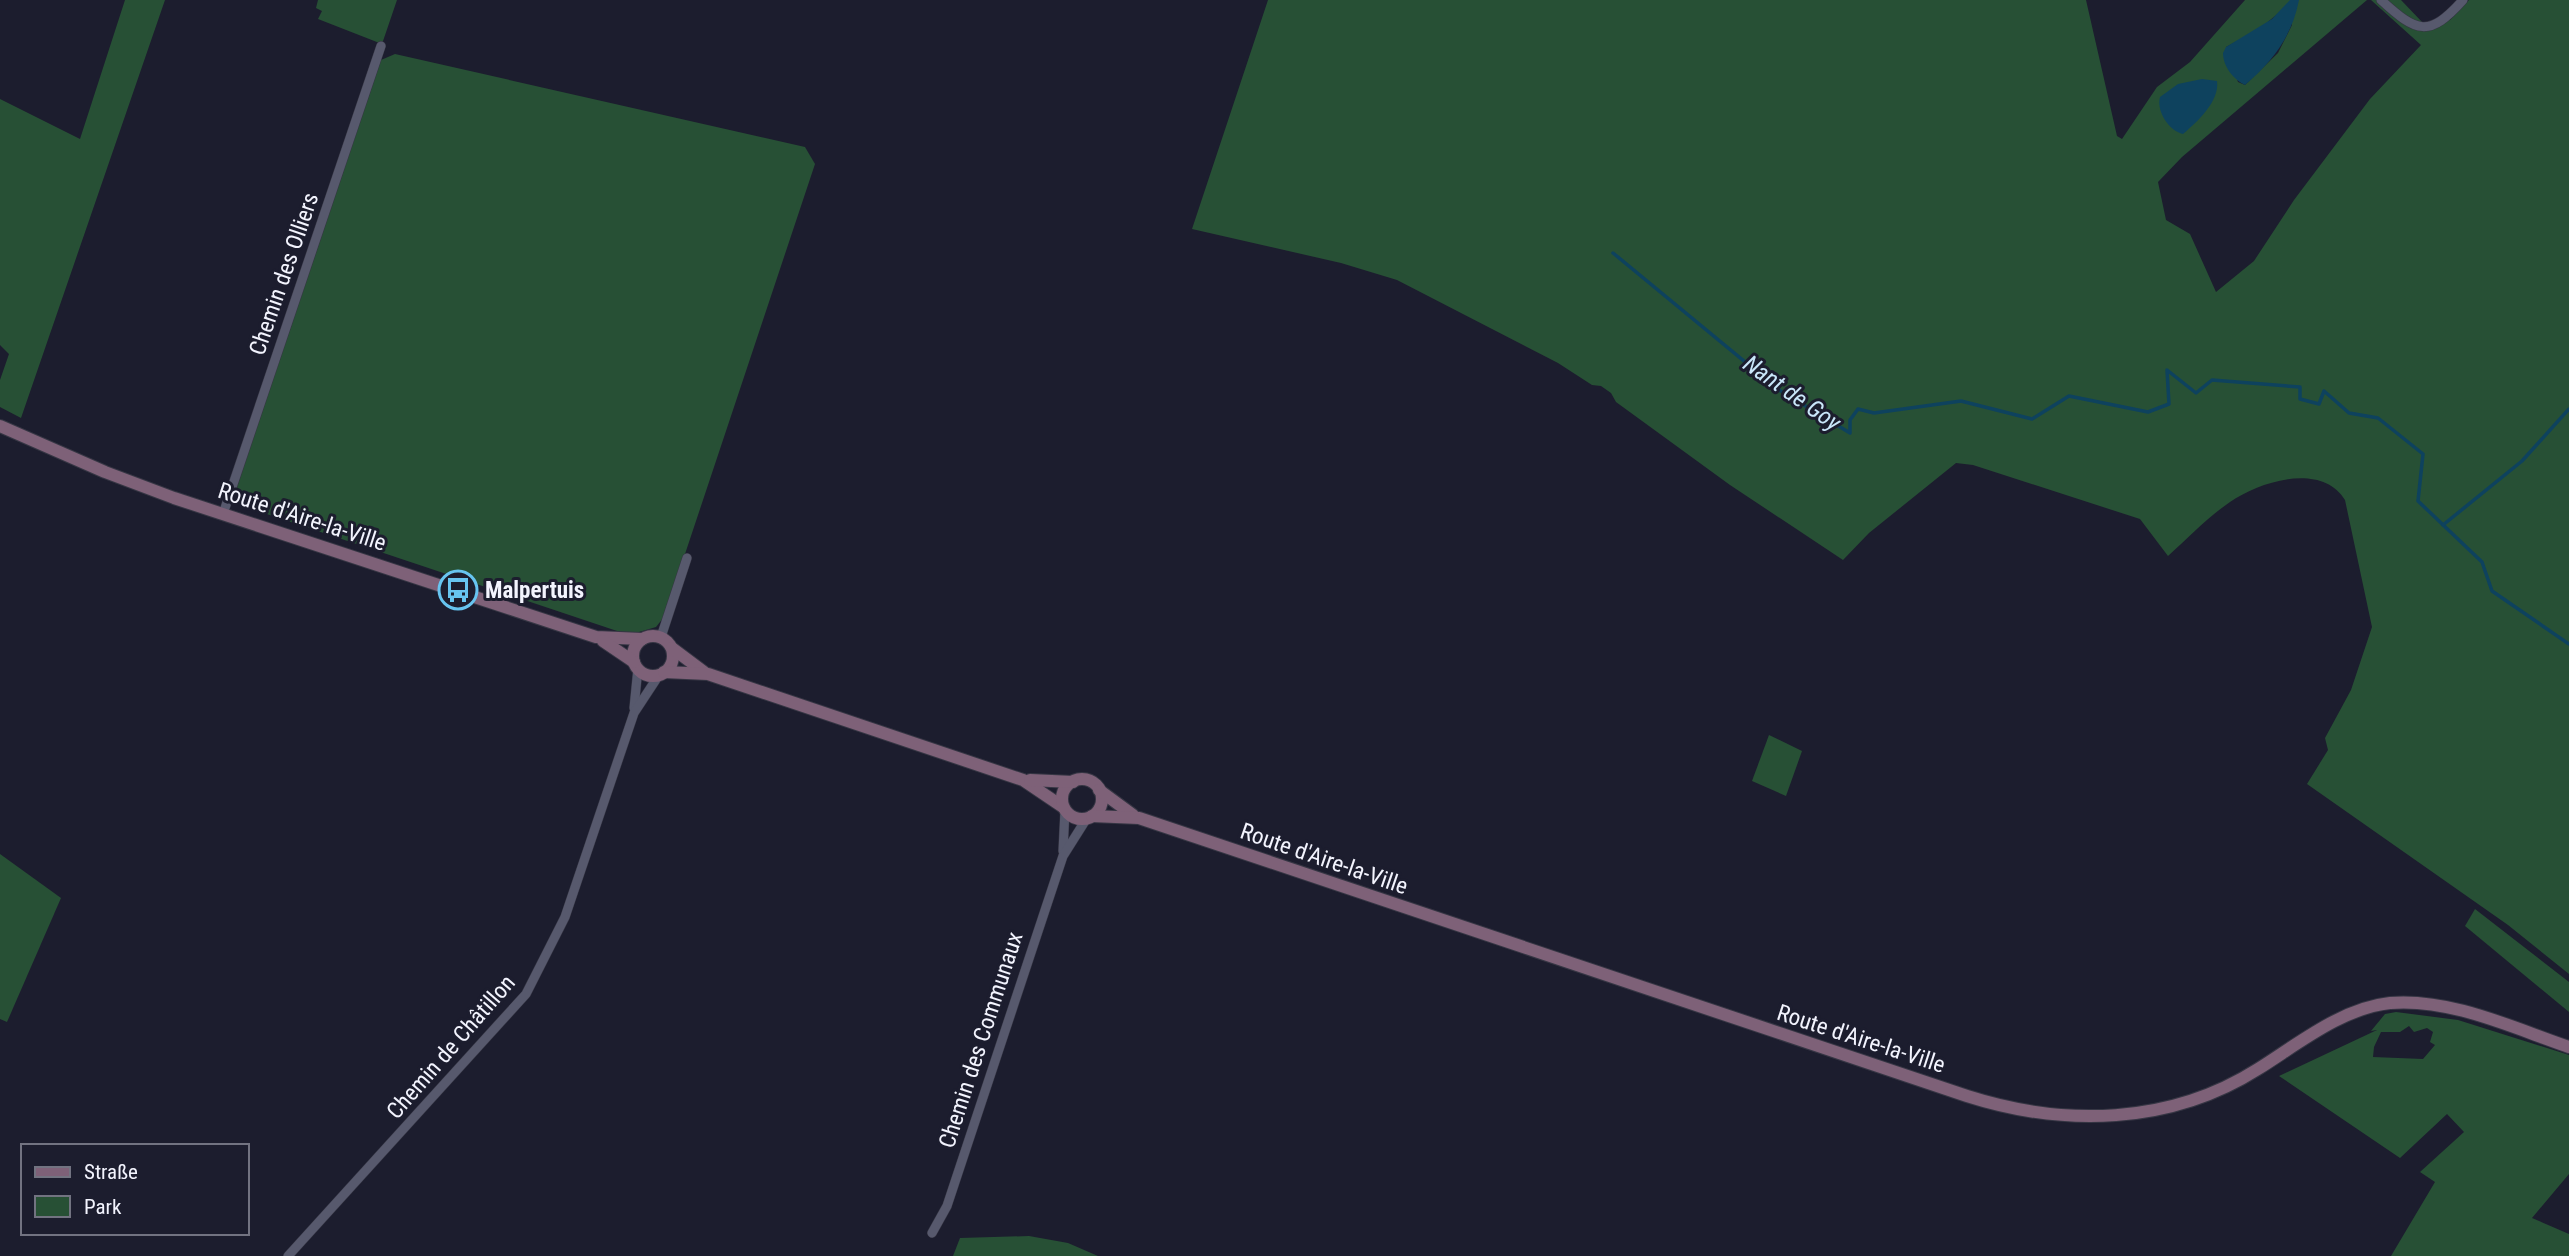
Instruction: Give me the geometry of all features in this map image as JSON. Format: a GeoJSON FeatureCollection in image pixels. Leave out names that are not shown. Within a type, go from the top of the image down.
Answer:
{"type":"FeatureCollection","features":[{"type":"Feature","properties":{"kind":"main road","name":"Route d'Aire-la-Ville"},"geometry":{"type":"LineString","coordinates":[[0,426],[105,472],[223,514],[596,637],[642,639]]}},
{"type":"Feature","properties":{"kind":"main road","name":"Route d'Aire-la-Ville"},"geometry":{"type":"LineString","coordinates":[[596,637],[636,665]]}},
{"type":"Feature","properties":{"kind":"main road"},"geometry":{"type":"LineString","coordinates":[[708,674],[647,674],[636,665],[634,650],[642,639],[661,637],[708,674],[1023,780],[1077,818],[1090,817],[1101,804],[1099,790],[1087,780],[1023,780]]}},
{"type":"Feature","properties":{"kind":"main road"},"geometry":{"type":"LineString","coordinates":[[662,673],[671,664],[672,648]]}},
{"type":"Feature","properties":{"kind":"main road"},"geometry":{"type":"LineString","coordinates":[[1064,808],[1063,792],[1073,782]]}},
{"type":"Feature","properties":{"kind":"main road","name":"Route d'Aire-la-Ville"},"geometry":{"type":"LineString","coordinates":[[1099,790],[1139,818],[1967,1096],[2036,1114],[2122,1115],[2175,1105],[2206,1095],[2253,1073],[2343,1018],[2387,1004],[2437,1005],[2569,1047]]}},
{"type":"Feature","properties":{"kind":"main road","name":"Route d'Aire-la-Ville"},"geometry":{"type":"LineString","coordinates":[[1090,817],[1139,818]]}},
{"type":"Feature","properties":{"kind":"street"},"geometry":{"type":"LineString","coordinates":[[2381,0],[2405,21],[2426,28],[2438,25],[2463,0]]}},
{"type":"Feature","properties":{"kind":"street","name":"Chemin des Olliers"},"geometry":{"type":"LineString","coordinates":[[223,514],[381,47]]}},
{"type":"Feature","properties":{"kind":"street"},"geometry":{"type":"LineString","coordinates":[[661,637],[687,558]]}},
{"type":"Feature","properties":{"kind":"street","name":"Chemin de Châtillon"},"geometry":{"type":"LineString","coordinates":[[288,1256],[526,994],[565,917],[634,713],[636,665]]}},
{"type":"Feature","properties":{"kind":"street","name":"Chemin de Châtillon"},"geometry":{"type":"LineString","coordinates":[[634,713],[662,673]]}},
{"type":"Feature","properties":{"kind":"street","name":"Chemin des Communaux"},"geometry":{"type":"LineString","coordinates":[[1063,856],[1064,808]]}},
{"type":"Feature","properties":{"kind":"street","name":"Chemin des Communaux"},"geometry":{"type":"LineString","coordinates":[[932,1233],[947,1206],[1063,856],[1090,817]]}},
{"type":"Feature","properties":{"kind":"green space"},"geometry":{"type":"Polygon","coordinates":[[[125,0],[165,0],[21,418],[0,407],[0,380],[9,354],[0,345],[0,99],[80,139],[125,0]]]}},
{"type":"Feature","properties":{"kind":"green space"},"geometry":{"type":"Polygon","coordinates":[[[318,0],[397,0],[382,44],[318,19],[322,11],[316,8],[318,0]]]}},
{"type":"Feature","properties":{"kind":"green space"},"geometry":{"type":"Polygon","coordinates":[[[1268,0],[2086,0],[2117,136],[2122,139],[2157,87],[2190,62],[2245,0],[2367,0],[2182,157],[2158,182],[2166,220],[2190,234],[2216,292],[2254,261],[2294,200],[2370,99],[2421,45],[2371,0],[2401,0],[2423,23],[2450,20],[2469,0],[2569,0],[2569,974],[2508,925],[2307,784],[2328,750],[2325,738],[2351,690],[2372,627],[2345,500],[2335,488],[2322,481],[2306,478],[2257,487],[2222,508],[2168,556],[2140,519],[1973,465],[1956,463],[1869,533],[1843,560],[1730,485],[1616,402],[1611,393],[1601,386],[1592,385],[1558,363],[1397,280],[1341,263],[1192,229],[1268,0]],[[2286,7],[2258,30],[2226,47],[2238,82],[2245,85],[2278,53],[2292,25],[2286,7]]]}},
{"type":"Feature","properties":{"kind":"green space"},"geometry":{"type":"Polygon","coordinates":[[[395,54],[805,147],[815,164],[664,617],[656,627],[629,635],[234,503],[234,490],[381,60],[395,54]]]}},
{"type":"Feature","properties":{"kind":"green space"},"geometry":{"type":"Polygon","coordinates":[[[1769,735],[1802,751],[1786,796],[1752,781],[1769,735]]]}},
{"type":"Feature","properties":{"kind":"green space"},"geometry":{"type":"Polygon","coordinates":[[[0,854],[61,898],[7,1022],[0,1019],[0,854]]]}},
{"type":"Feature","properties":{"kind":"green space"},"geometry":{"type":"Polygon","coordinates":[[[2475,909],[2569,982],[2569,1012],[2465,926],[2475,909]]]}},
{"type":"Feature","properties":{"kind":"green space"},"geometry":{"type":"Polygon","coordinates":[[[2396,1012],[2458,1020],[2569,1055],[2569,1174],[2532,1218],[2569,1234],[2569,1256],[2391,1256],[2435,1182],[2420,1172],[2464,1132],[2447,1114],[2400,1158],[2279,1076],[2377,1030],[2371,1031],[2385,1014],[2396,1012]],[[2409,1026],[2400,1032],[2381,1032],[2373,1057],[2423,1059],[2435,1045],[2430,1042],[2433,1032],[2427,1028],[2414,1032],[2409,1026]]]}},
{"type":"Feature","properties":{"kind":"green space"},"geometry":{"type":"Polygon","coordinates":[[[1029,1236],[1068,1243],[1098,1256],[953,1256],[960,1238],[1029,1236]]]}},
{"type":"Feature","properties":{"kind":"water"},"geometry":{"type":"Polygon","coordinates":[[[2290,0],[2299,0],[2292,25],[2273,57],[2245,85],[2233,76],[2227,67],[2223,58],[2226,47],[2272,19],[2290,0]]]}},
{"type":"Feature","properties":{"kind":"water"},"geometry":{"type":"Polygon","coordinates":[[[2202,79],[2217,81],[2215,96],[2206,110],[2183,134],[2173,129],[2162,114],[2160,97],[2178,84],[2202,79]]]}},
{"type":"Feature","properties":{"kind":"waterway","name":"Nant de Goy"},"geometry":{"type":"LineString","coordinates":[[1613,253],[1779,390],[1850,433],[1850,420],[1858,409],[1874,413],[1961,401],[2032,419],[2069,396],[2148,412],[2169,404],[2167,370],[2196,393],[2212,380],[2300,387],[2300,399],[2319,404],[2324,391],[2349,413],[2378,418],[2423,454],[2418,501],[2482,562],[2492,591],[2569,644]]}},
{"type":"Feature","properties":{"kind":"waterway"},"geometry":{"type":"LineString","coordinates":[[2443,525],[2522,461],[2569,409]]}},
{"type":"Feature","properties":{"kind":"place","name":"Malpertuis"},"geometry":{"type":"Point","coordinates":[458,590]}}]}
